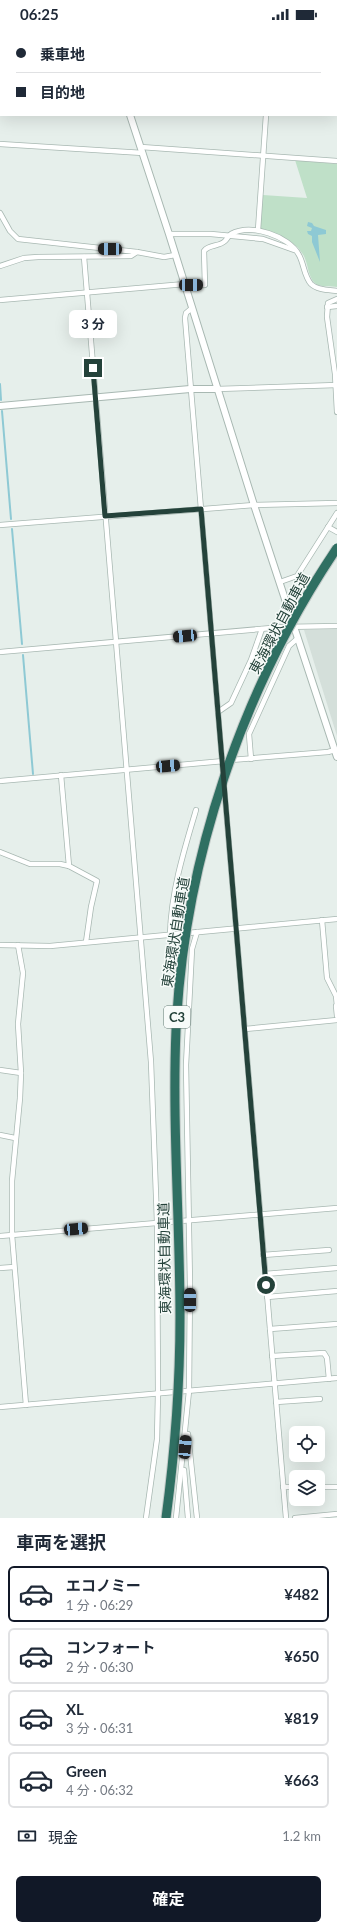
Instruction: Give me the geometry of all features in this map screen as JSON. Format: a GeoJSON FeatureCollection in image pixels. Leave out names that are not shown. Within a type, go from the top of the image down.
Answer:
{"type":"FeatureCollection","features":[{"type":"Feature","properties":{"kind":"highway","name":"東海環状自動車道"},"geometry":{"type":"LineString","coordinates":[[166,1518],[173,1463],[179,1388],[180,1290],[174,1085],[176,1028],[181,971],[189,914],[200,862],[214,809],[248,715],[269,666],[296,616],[337,548]]}},
{"type":"Feature","properties":{"kind":"street"},"geometry":{"type":"LineString","coordinates":[[130,116],[254,505],[337,757]]}},
{"type":"Feature","properties":{"kind":"street"},"geometry":{"type":"LineString","coordinates":[[258,230],[266,116]]}},
{"type":"Feature","properties":{"kind":"street"},"geometry":{"type":"LineString","coordinates":[[0,144],[263,156],[337,161]]}},
{"type":"Feature","properties":{"kind":"street"},"geometry":{"type":"LineString","coordinates":[[0,214],[10,231],[18,240],[137,252],[164,257],[175,255]]}},
{"type":"Feature","properties":{"kind":"street"},"geometry":{"type":"LineString","coordinates":[[0,300],[185,285],[205,285],[204,251],[206,248],[225,241],[233,233],[258,230],[286,241],[299,254],[311,284],[318,288],[337,291]]}},
{"type":"Feature","properties":{"kind":"street"},"geometry":{"type":"LineString","coordinates":[[169,234],[194,233],[263,239],[295,250]]}},
{"type":"Feature","properties":{"kind":"street"},"geometry":{"type":"LineString","coordinates":[[0,266],[24,258],[132,256],[137,252]]}},
{"type":"Feature","properties":{"kind":"street"},"geometry":{"type":"LineString","coordinates":[[84,257],[151,1062],[157,1222],[158,1393],[157,1439],[146,1518]]}},
{"type":"Feature","properties":{"kind":"street"},"geometry":{"type":"LineString","coordinates":[[337,299],[328,303],[327,307],[327,317],[337,385],[337,412]]}},
{"type":"Feature","properties":{"kind":"street"},"geometry":{"type":"LineString","coordinates":[[327,307],[337,306]]}},
{"type":"Feature","properties":{"kind":"street"},"geometry":{"type":"LineString","coordinates":[[192,308],[186,313],[185,318],[190,389],[212,633],[286,1518]]}},
{"type":"Feature","properties":{"kind":"street"},"geometry":{"type":"LineString","coordinates":[[0,406],[190,389],[337,385]]}},
{"type":"Feature","properties":{"kind":"street"},"geometry":{"type":"LineString","coordinates":[[0,525],[254,505],[337,503]]}},
{"type":"Feature","properties":{"kind":"street"},"geometry":{"type":"LineString","coordinates":[[280,582],[297,576],[337,513]]}},
{"type":"Feature","properties":{"kind":"street"},"geometry":{"type":"LineString","coordinates":[[328,527],[337,532]]}},
{"type":"Feature","properties":{"kind":"street"},"geometry":{"type":"LineString","coordinates":[[0,652],[262,629],[337,626]]}},
{"type":"Feature","properties":{"kind":"street"},"geometry":{"type":"LineString","coordinates":[[218,712],[231,703],[251,660],[262,629]]}},
{"type":"Feature","properties":{"kind":"street"},"geometry":{"type":"LineString","coordinates":[[251,759],[249,734],[289,646],[298,638]]}},
{"type":"Feature","properties":{"kind":"street"},"geometry":{"type":"LineString","coordinates":[[0,781],[328,752],[335,750]]}},
{"type":"Feature","properties":{"kind":"street"},"geometry":{"type":"LineString","coordinates":[[61,775],[69,866]]}},
{"type":"Feature","properties":{"kind":"street"},"geometry":{"type":"LineString","coordinates":[[170,935],[170,916],[182,858],[196,810]]}},
{"type":"Feature","properties":{"kind":"street"},"geometry":{"type":"LineString","coordinates":[[0,852],[30,864],[60,864],[69,866],[97,881],[91,907],[86,942]]}},
{"type":"Feature","properties":{"kind":"street"},"geometry":{"type":"LineString","coordinates":[[0,945],[50,946],[337,919]]}},
{"type":"Feature","properties":{"kind":"street"},"geometry":{"type":"LineString","coordinates":[[322,920],[327,978],[336,996],[337,1016]]}},
{"type":"Feature","properties":{"kind":"street"},"geometry":{"type":"LineString","coordinates":[[176,1518],[190,1391],[190,1285],[186,1065],[192,949],[197,932]]}},
{"type":"Feature","properties":{"kind":"street"},"geometry":{"type":"LineString","coordinates":[[18,945],[23,973],[18,1024],[21,1073],[12,1181],[12,1235],[26,1405]]}},
{"type":"Feature","properties":{"kind":"street"},"geometry":{"type":"LineString","coordinates":[[245,1029],[337,1020]]}},
{"type":"Feature","properties":{"kind":"street"},"geometry":{"type":"LineString","coordinates":[[0,1070],[21,1073]]}},
{"type":"Feature","properties":{"kind":"street"},"geometry":{"type":"LineString","coordinates":[[0,1135],[15,1138]]}},
{"type":"Feature","properties":{"kind":"street"},"geometry":{"type":"LineString","coordinates":[[0,1236],[337,1208]]}},
{"type":"Feature","properties":{"kind":"street"},"geometry":{"type":"LineString","coordinates":[[264,1255],[329,1250]]}},
{"type":"Feature","properties":{"kind":"street"},"geometry":{"type":"LineString","coordinates":[[0,1268],[14,1267]]}},
{"type":"Feature","properties":{"kind":"street"},"geometry":{"type":"LineString","coordinates":[[265,1274],[337,1268]]}},
{"type":"Feature","properties":{"kind":"street"},"geometry":{"type":"LineString","coordinates":[[267,1297],[337,1291]]}},
{"type":"Feature","properties":{"kind":"street"},"geometry":{"type":"LineString","coordinates":[[270,1329],[337,1324]]}},
{"type":"Feature","properties":{"kind":"street"},"geometry":{"type":"LineString","coordinates":[[272,1356],[324,1354],[327,1358],[329,1379]]}},
{"type":"Feature","properties":{"kind":"street"},"geometry":{"type":"LineString","coordinates":[[0,1407],[337,1378]]}},
{"type":"Feature","properties":{"kind":"street"},"geometry":{"type":"LineString","coordinates":[[276,1402],[320,1399]]}},
{"type":"Feature","properties":{"kind":"street"},"geometry":{"type":"LineString","coordinates":[[187,1423],[197,1518]]}},
{"type":"Feature","properties":{"kind":"street"},"geometry":{"type":"LineString","coordinates":[[183,1460],[188,1518]]}},
{"type":"Feature","properties":{"kind":"street"},"geometry":{"type":"LineString","coordinates":[[283,1487],[289,1487]]}},
{"type":"Feature","properties":{"kind":"street"},"geometry":{"type":"LineString","coordinates":[[325,1487],[337,1487]]}},
{"type":"Feature","properties":{"kind":"street"},"geometry":{"type":"LineString","coordinates":[[295,1518],[337,1514]]}},
{"type":"Feature","properties":{"kind":"shaded area"},"geometry":{"type":"Polygon","coordinates":[[[337,629],[337,736],[304,630],[337,629]]]}},
{"type":"Feature","properties":{"kind":"green space"},"geometry":{"type":"Polygon","coordinates":[[[295,160],[337,164],[337,287],[320,286],[314,283],[302,253],[294,244],[272,232],[260,229],[263,195],[307,198],[295,160]]]}},
{"type":"Feature","properties":{"kind":"water"},"geometry":{"type":"Polygon","coordinates":[[[308,222],[312,223],[314,226],[326,230],[326,234],[318,235],[320,262],[312,242],[312,236],[308,234],[307,231],[311,231],[312,228],[307,226],[308,222]]]}},
{"type":"Feature","properties":{"kind":"waterway"},"geometry":{"type":"LineString","coordinates":[[0,384],[1,400]]}},
{"type":"Feature","properties":{"kind":"waterway"},"geometry":{"type":"LineString","coordinates":[[2,411],[11,519]]}},
{"type":"Feature","properties":{"kind":"waterway"},"geometry":{"type":"LineString","coordinates":[[12,529],[22,644]]}},
{"type":"Feature","properties":{"kind":"waterway"},"geometry":{"type":"LineString","coordinates":[[23,655],[33,774]]}},
{"type":"Feature","properties":{"kind":"route"},"geometry":{"type":"LineString","coordinates":[[93,368],[105,516],[201,509],[266,1285]]}}]}
